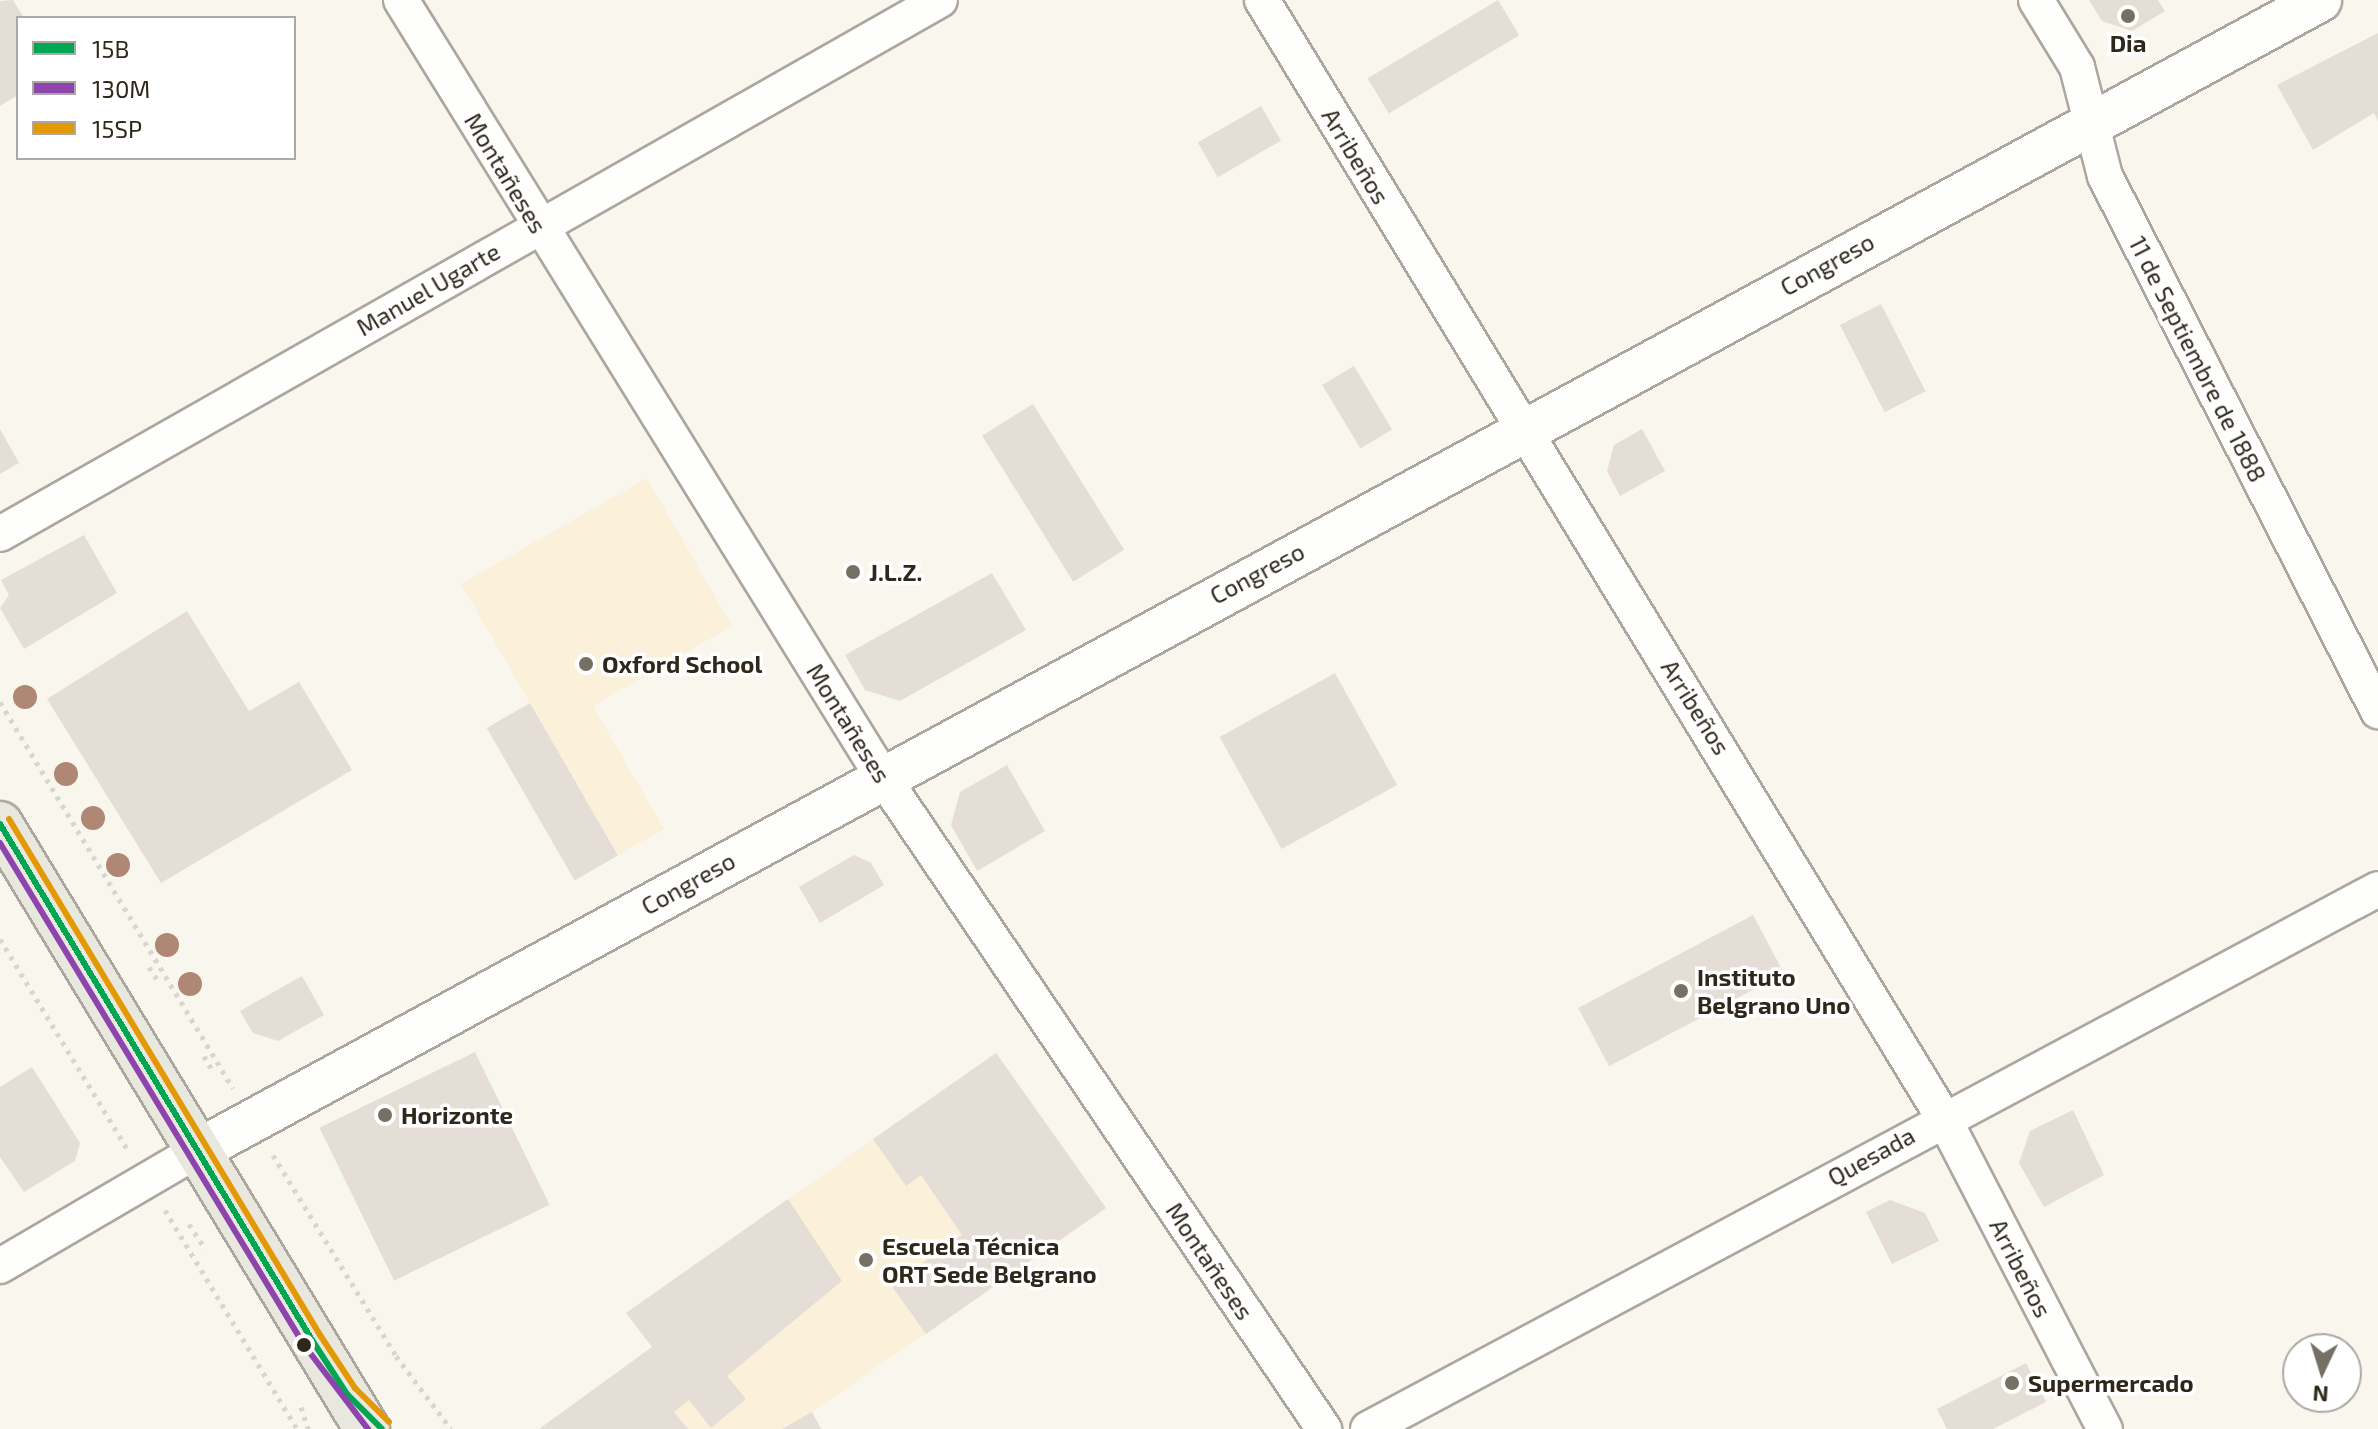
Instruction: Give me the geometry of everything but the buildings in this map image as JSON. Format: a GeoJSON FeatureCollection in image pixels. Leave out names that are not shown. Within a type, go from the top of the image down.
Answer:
{"type":"FeatureCollection","features":[{"type":"Feature","properties":{"kind":"main road"},"geometry":{"type":"LineString","coordinates":[[0,824],[357,1411],[382,1429]]}},
{"type":"Feature","properties":{"kind":"street","name":"Montañeses"},"geometry":{"type":"LineString","coordinates":[[401,0],[538,227],[882,776],[1324,1429]]}},
{"type":"Feature","properties":{"kind":"street","name":"Manuel Ugarte"},"geometry":{"type":"LineString","coordinates":[[0,534],[940,0]]}},
{"type":"Feature","properties":{"kind":"street","name":"Arribeños"},"geometry":{"type":"LineString","coordinates":[[1262,0],[1521,430],[1943,1117],[2105,1429]]}},
{"type":"Feature","properties":{"kind":"street","name":"11 de Septiembre de 1888"},"geometry":{"type":"LineString","coordinates":[[2036,0],[2077,67],[2105,176],[2378,711]]}},
{"type":"Feature","properties":{"kind":"street","name":"Congreso"},"geometry":{"type":"LineString","coordinates":[[197,1151],[882,776],[2320,0]]}},
{"type":"Feature","properties":{"kind":"street","name":"Quesada"},"geometry":{"type":"LineString","coordinates":[[1368,1429],[1943,1117],[2378,889]]}},
{"type":"Feature","properties":{"kind":"street"},"geometry":{"type":"LineString","coordinates":[[0,1266],[197,1151]]}},
{"type":"Feature","properties":{"kind":"path"},"geometry":{"type":"LineString","coordinates":[[0,702],[396,1356],[451,1429]]}},
{"type":"Feature","properties":{"kind":"path"},"geometry":{"type":"LineString","coordinates":[[149,967],[158,981]]}},
{"type":"Feature","properties":{"kind":"path"},"geometry":{"type":"LineString","coordinates":[[204,1056],[214,1073]]}},
{"type":"Feature","properties":{"kind":"path"},"geometry":{"type":"LineString","coordinates":[[189,1224],[205,1249]]}},
{"type":"Feature","properties":{"kind":"path"},"geometry":{"type":"LineString","coordinates":[[301,1407],[308,1429]]}},
{"type":"Feature","properties":{"kind":"shaded area","name":"Oxford School"},"geometry":{"type":"Polygon","coordinates":[[[647,478],[732,626],[593,706],[664,829],[618,855],[461,584],[647,478]]]}},
{"type":"Feature","properties":{"kind":"shaded area","name":"Escuela Técnica ORT Sede Belgrano"},"geometry":{"type":"Polygon","coordinates":[[[996,1053],[1106,1208],[812,1412],[821,1429],[539,1429],[652,1347],[626,1313],[996,1053]]]}},
{"type":"Feature","properties":{"kind":"transit line","name":"15SP"},"geometry":{"type":"LineString","coordinates":[[9,819],[320,1335],[355,1388],[389,1422]]}},
{"type":"Feature","properties":{"kind":"transit line","name":"15B"},"geometry":{"type":"LineString","coordinates":[[0,824],[312,1340],[347,1394],[382,1429]]}},
{"type":"Feature","properties":{"kind":"transit line","name":"130M"},"geometry":{"type":"LineString","coordinates":[[0,843],[304,1345],[368,1429]]}},
{"type":"Feature","properties":{"kind":"place","name":"Dia"},"geometry":{"type":"Point","coordinates":[2128,16]}},
{"type":"Feature","properties":{"kind":"place","name":"J.L.Z."},"geometry":{"type":"Point","coordinates":[853,572]}},
{"type":"Feature","properties":{"kind":"place","name":"Oxford School"},"geometry":{"type":"Point","coordinates":[586,664]}},
{"type":"Feature","properties":{"kind":"place","name":"Instituto Belgrano Uno"},"geometry":{"type":"Point","coordinates":[1681,991]}},
{"type":"Feature","properties":{"kind":"place","name":"Horizonte"},"geometry":{"type":"Point","coordinates":[385,1115]}},
{"type":"Feature","properties":{"kind":"place","name":"Escuela Técnica ORT Sede Belgrano"},"geometry":{"type":"Point","coordinates":[866,1260]}},
{"type":"Feature","properties":{"kind":"place","name":"Supermercado"},"geometry":{"type":"Point","coordinates":[2012,1383]}}]}
